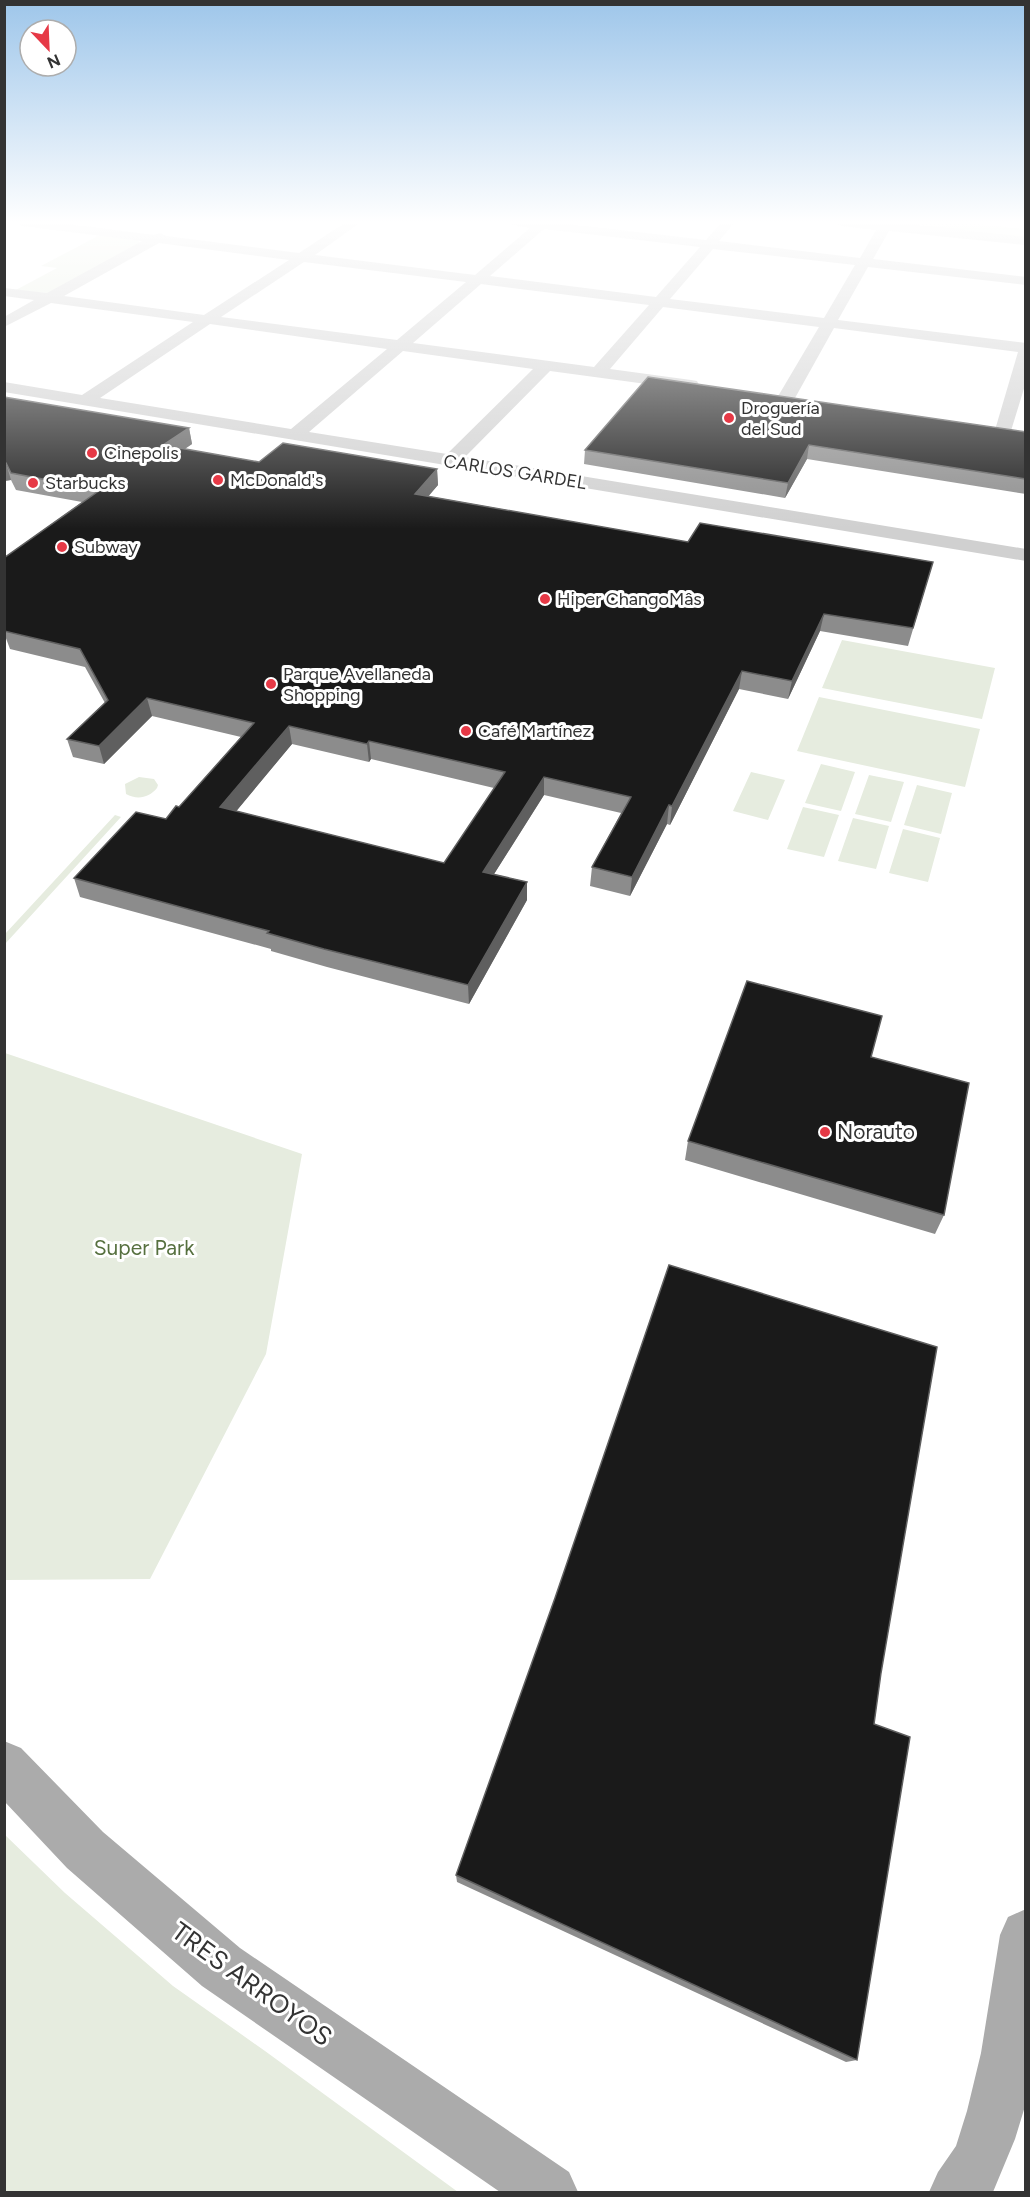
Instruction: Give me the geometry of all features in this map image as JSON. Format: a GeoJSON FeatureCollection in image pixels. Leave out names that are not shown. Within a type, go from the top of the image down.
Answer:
{"type":"FeatureCollection","features":[{"type":"Feature","properties":{"kind":"main road","name":"TRES ARROYOS"},"geometry":{"type":"LineString","coordinates":[[4,1765],[85,1850],[221,1967],[545,2186]]}},
{"type":"Feature","properties":{"kind":"main road"},"geometry":{"type":"LineString","coordinates":[[958,2193],[975,2167],[992,2124],[1002,2079],[1026,1935]]}},
{"type":"Feature","properties":{"kind":"street"},"geometry":{"type":"LineString","coordinates":[[85,400],[201,325]]}},
{"type":"Feature","properties":{"kind":"street"},"geometry":{"type":"LineString","coordinates":[[250,325],[704,387]]}},
{"type":"Feature","properties":{"kind":"street"},"geometry":{"type":"LineString","coordinates":[[295,435],[425,325]]}},
{"type":"Feature","properties":{"kind":"street"},"geometry":{"type":"LineString","coordinates":[[598,373],[640,325]]}},
{"type":"Feature","properties":{"kind":"street"},"geometry":{"type":"LineString","coordinates":[[786,398],[830,325]]}},
{"type":"Feature","properties":{"kind":"street"},"geometry":{"type":"LineString","coordinates":[[834,325],[1026,349],[1004,430]]}},
{"type":"Feature","properties":{"kind":"street"},"geometry":{"type":"LineString","coordinates":[[450,462],[545,366]]}},
{"type":"Feature","properties":{"kind":"street","name":"CARLOS GARDEL"},"geometry":{"type":"LineString","coordinates":[[4,387],[1026,555]]}},
{"type":"Feature","properties":{"kind":"green space"},"geometry":{"type":"Polygon","coordinates":[[[842,640],[995,668],[982,719],[822,688],[842,640]]]}},
{"type":"Feature","properties":{"kind":"green space"},"geometry":{"type":"Polygon","coordinates":[[[819,697],[980,729],[965,787],[797,751],[819,697]]]}},
{"type":"Feature","properties":{"kind":"green space"},"geometry":{"type":"Polygon","coordinates":[[[821,764],[855,772],[841,811],[805,803],[821,764]]]}},
{"type":"Feature","properties":{"kind":"green space"},"geometry":{"type":"Polygon","coordinates":[[[751,772],[785,780],[768,820],[733,811],[751,772]]]}},
{"type":"Feature","properties":{"kind":"green space"},"geometry":{"type":"Polygon","coordinates":[[[869,775],[904,782],[891,822],[855,814],[869,775]]]}},
{"type":"Feature","properties":{"kind":"green space"},"geometry":{"type":"Polygon","coordinates":[[[139,777],[154,779],[158,785],[157,788],[143,797],[126,794],[125,784],[139,777]]]}},
{"type":"Feature","properties":{"kind":"green space"},"geometry":{"type":"Polygon","coordinates":[[[917,785],[952,793],[941,834],[904,825],[917,785]]]}},
{"type":"Feature","properties":{"kind":"green space"},"geometry":{"type":"Polygon","coordinates":[[[803,807],[839,815],[824,857],[787,849],[803,807]]]}},
{"type":"Feature","properties":{"kind":"green space"},"geometry":{"type":"Polygon","coordinates":[[[115,815],[121,817],[5,944],[5,934],[115,815]]]}},
{"type":"Feature","properties":{"kind":"green space"},"geometry":{"type":"Polygon","coordinates":[[[853,818],[889,826],[876,869],[838,861],[853,818]]]}},
{"type":"Feature","properties":{"kind":"green space"},"geometry":{"type":"Polygon","coordinates":[[[903,829],[940,838],[928,882],[889,873],[903,829]]]}},
{"type":"Feature","properties":{"kind":"green space","name":"Super Park"},"geometry":{"type":"Polygon","coordinates":[[[5,1053],[302,1154],[266,1354],[150,1579],[5,1580],[5,1053]]]}},
{"type":"Feature","properties":{"kind":"green space"},"geometry":{"type":"Polygon","coordinates":[[[4,1834],[65,1893],[173,1986],[458,2192],[5,2192],[4,1834]]]}},
{"type":"Feature","properties":{"kind":"building","name":"Droguería del Sud"},"geometry":{"type":"Polygon","coordinates":[[[648,377],[1026,432],[1026,479],[809,445],[788,483],[585,450],[648,377]]]}},
{"type":"Feature","properties":{"kind":"building"},"geometry":{"type":"Polygon","coordinates":[[[4,397],[189,428],[163,445],[259,462],[283,443],[437,469],[415,494],[688,542],[700,523],[933,562],[913,628],[824,614],[792,681],[742,671],[672,806],[669,805],[632,877],[592,867],[631,797],[544,777],[483,872],[527,882],[468,985],[324,949],[267,933],[269,931],[74,878],[136,812],[166,819],[254,723],[147,698],[99,746],[67,739],[108,700],[80,649],[4,631],[4,558],[100,490],[11,473],[4,463],[4,397]],[[289,726],[220,807],[444,863],[505,772],[369,741],[367,744],[289,726]]]}},
{"type":"Feature","properties":{"kind":"building","name":"Norauto"},"geometry":{"type":"Polygon","coordinates":[[[747,981],[882,1016],[871,1057],[969,1083],[944,1215],[688,1141],[747,981]]]}},
{"type":"Feature","properties":{"kind":"building"},"geometry":{"type":"Polygon","coordinates":[[[669,1265],[937,1347],[874,1724],[910,1737],[857,2060],[456,1875],[555,1598],[669,1265]]]}},
{"type":"Feature","properties":{"kind":"place","name":"Droguería del Sud"},"geometry":{"type":"Point","coordinates":[729,418]}},
{"type":"Feature","properties":{"kind":"place","name":"Cinepolis"},"geometry":{"type":"Point","coordinates":[92,453]}},
{"type":"Feature","properties":{"kind":"place","name":"McDonald's"},"geometry":{"type":"Point","coordinates":[218,480]}},
{"type":"Feature","properties":{"kind":"place","name":"Starbucks"},"geometry":{"type":"Point","coordinates":[33,483]}},
{"type":"Feature","properties":{"kind":"place","name":"Subway"},"geometry":{"type":"Point","coordinates":[62,547]}},
{"type":"Feature","properties":{"kind":"place","name":"Hiper ChangoMâs"},"geometry":{"type":"Point","coordinates":[545,599]}},
{"type":"Feature","properties":{"kind":"place","name":"Parque Avellaneda Shopping"},"geometry":{"type":"Point","coordinates":[271,684]}},
{"type":"Feature","properties":{"kind":"place","name":"Café Martínez"},"geometry":{"type":"Point","coordinates":[466,731]}},
{"type":"Feature","properties":{"kind":"place","name":"Norauto"},"geometry":{"type":"Point","coordinates":[825,1132]}}]}
